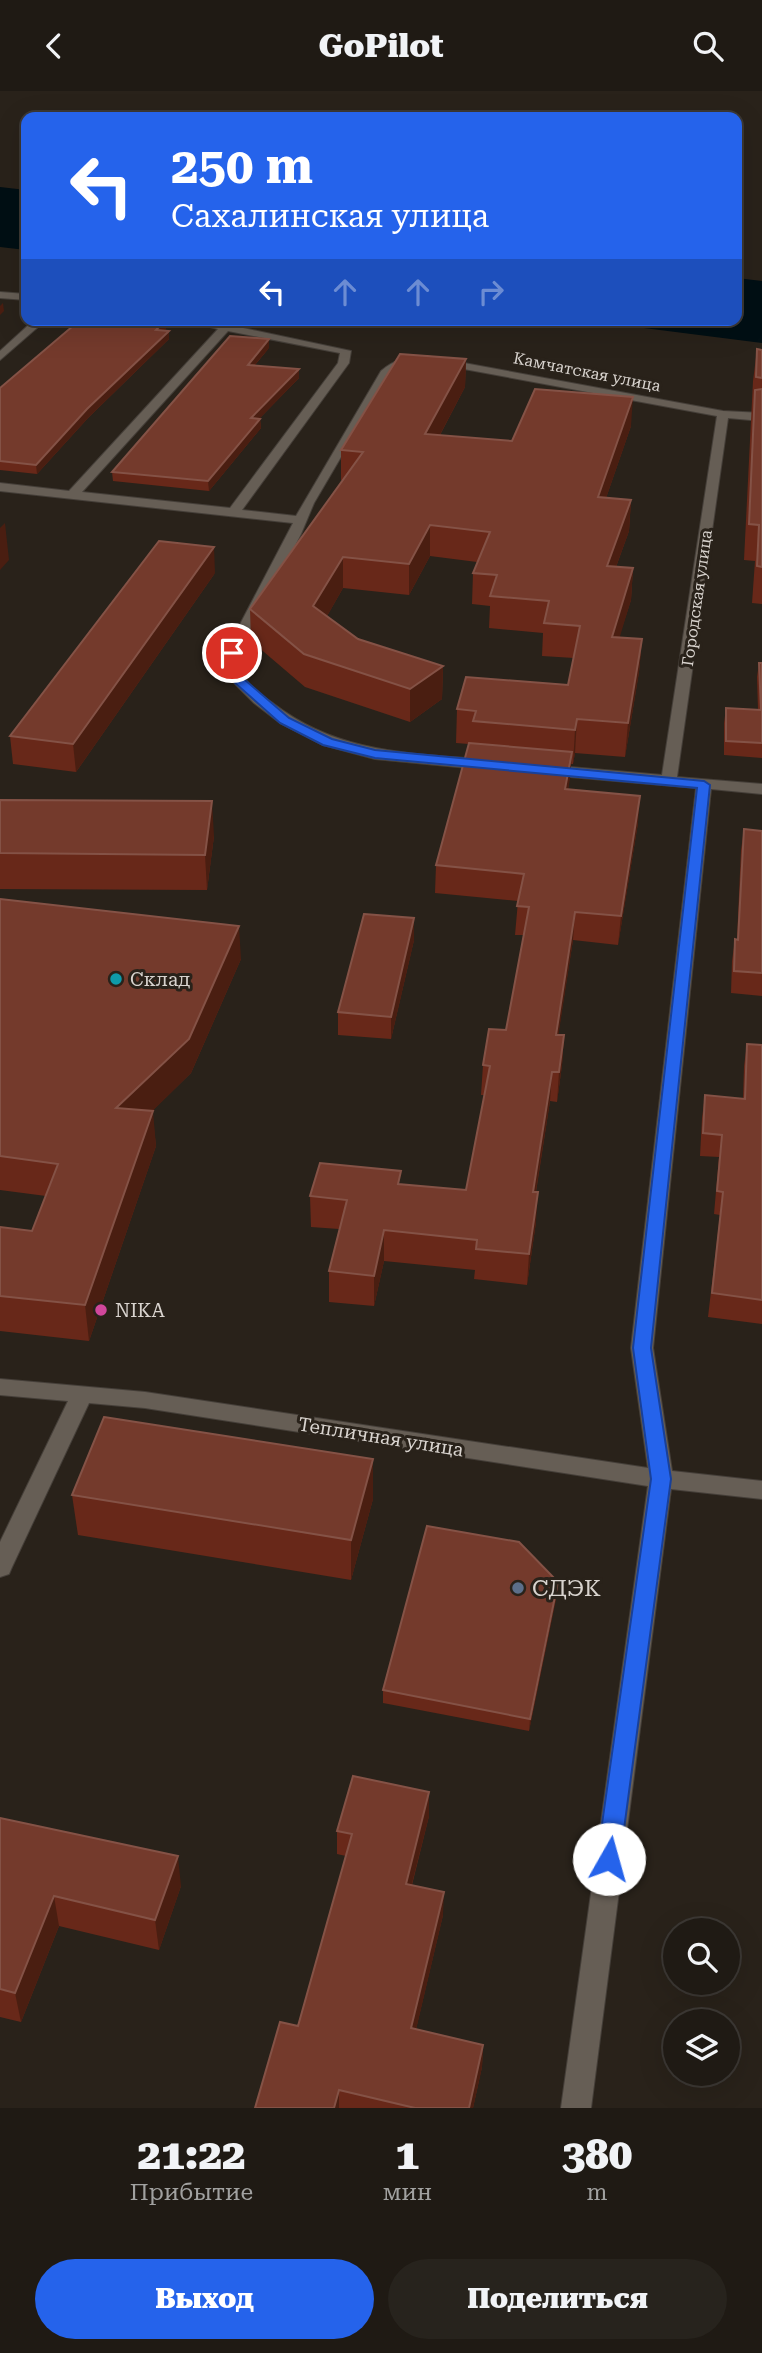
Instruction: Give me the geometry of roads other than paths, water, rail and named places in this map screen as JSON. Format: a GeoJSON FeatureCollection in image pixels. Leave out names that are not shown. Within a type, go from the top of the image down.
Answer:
{"type":"FeatureCollection","features":[{"type":"Feature","properties":{"kind":"street"},"geometry":{"type":"LineString","coordinates":[[0,295],[21,296]]}},
{"type":"Feature","properties":{"kind":"street"},"geometry":{"type":"LineString","coordinates":[[0,357],[34,326]]}},
{"type":"Feature","properties":{"kind":"street"},"geometry":{"type":"LineString","coordinates":[[216,326],[346,351],[343,363],[234,511]]}},
{"type":"Feature","properties":{"kind":"street"},"geometry":{"type":"LineString","coordinates":[[73,494],[225,328]]}},
{"type":"Feature","properties":{"kind":"street","name":"Камчатская улица"},"geometry":{"type":"LineString","coordinates":[[298,527],[385,373],[394,364],[406,360],[452,363],[723,414],[762,417]]}},
{"type":"Feature","properties":{"kind":"street","name":"Городская улица"},"geometry":{"type":"LineString","coordinates":[[669,781],[723,414]]}},
{"type":"Feature","properties":{"kind":"street"},"geometry":{"type":"LineString","coordinates":[[0,487],[234,511],[298,527],[232,653],[239,681],[285,720],[328,742],[375,754],[509,767]]}},
{"type":"Feature","properties":{"kind":"street"},"geometry":{"type":"LineString","coordinates":[[536,769],[762,789]]}},
{"type":"Feature","properties":{"kind":"street"},"geometry":{"type":"LineString","coordinates":[[576,2108],[661,1479],[642,1348],[704,785]]}},
{"type":"Feature","properties":{"kind":"street","name":"Тепличная улица"},"geometry":{"type":"LineString","coordinates":[[0,1387],[145,1400],[661,1479],[762,1490]]}},
{"type":"Feature","properties":{"kind":"street"},"geometry":{"type":"LineString","coordinates":[[0,1567],[82,1395]]}},
{"type":"Feature","properties":{"kind":"place","name":"Склад"},"geometry":{"type":"Point","coordinates":[116,979]}},
{"type":"Feature","properties":{"kind":"place","name":"NIKA"},"geometry":{"type":"Point","coordinates":[101,1310]}},
{"type":"Feature","properties":{"kind":"place","name":"СДЭК"},"geometry":{"type":"Point","coordinates":[518,1588]}}]}
